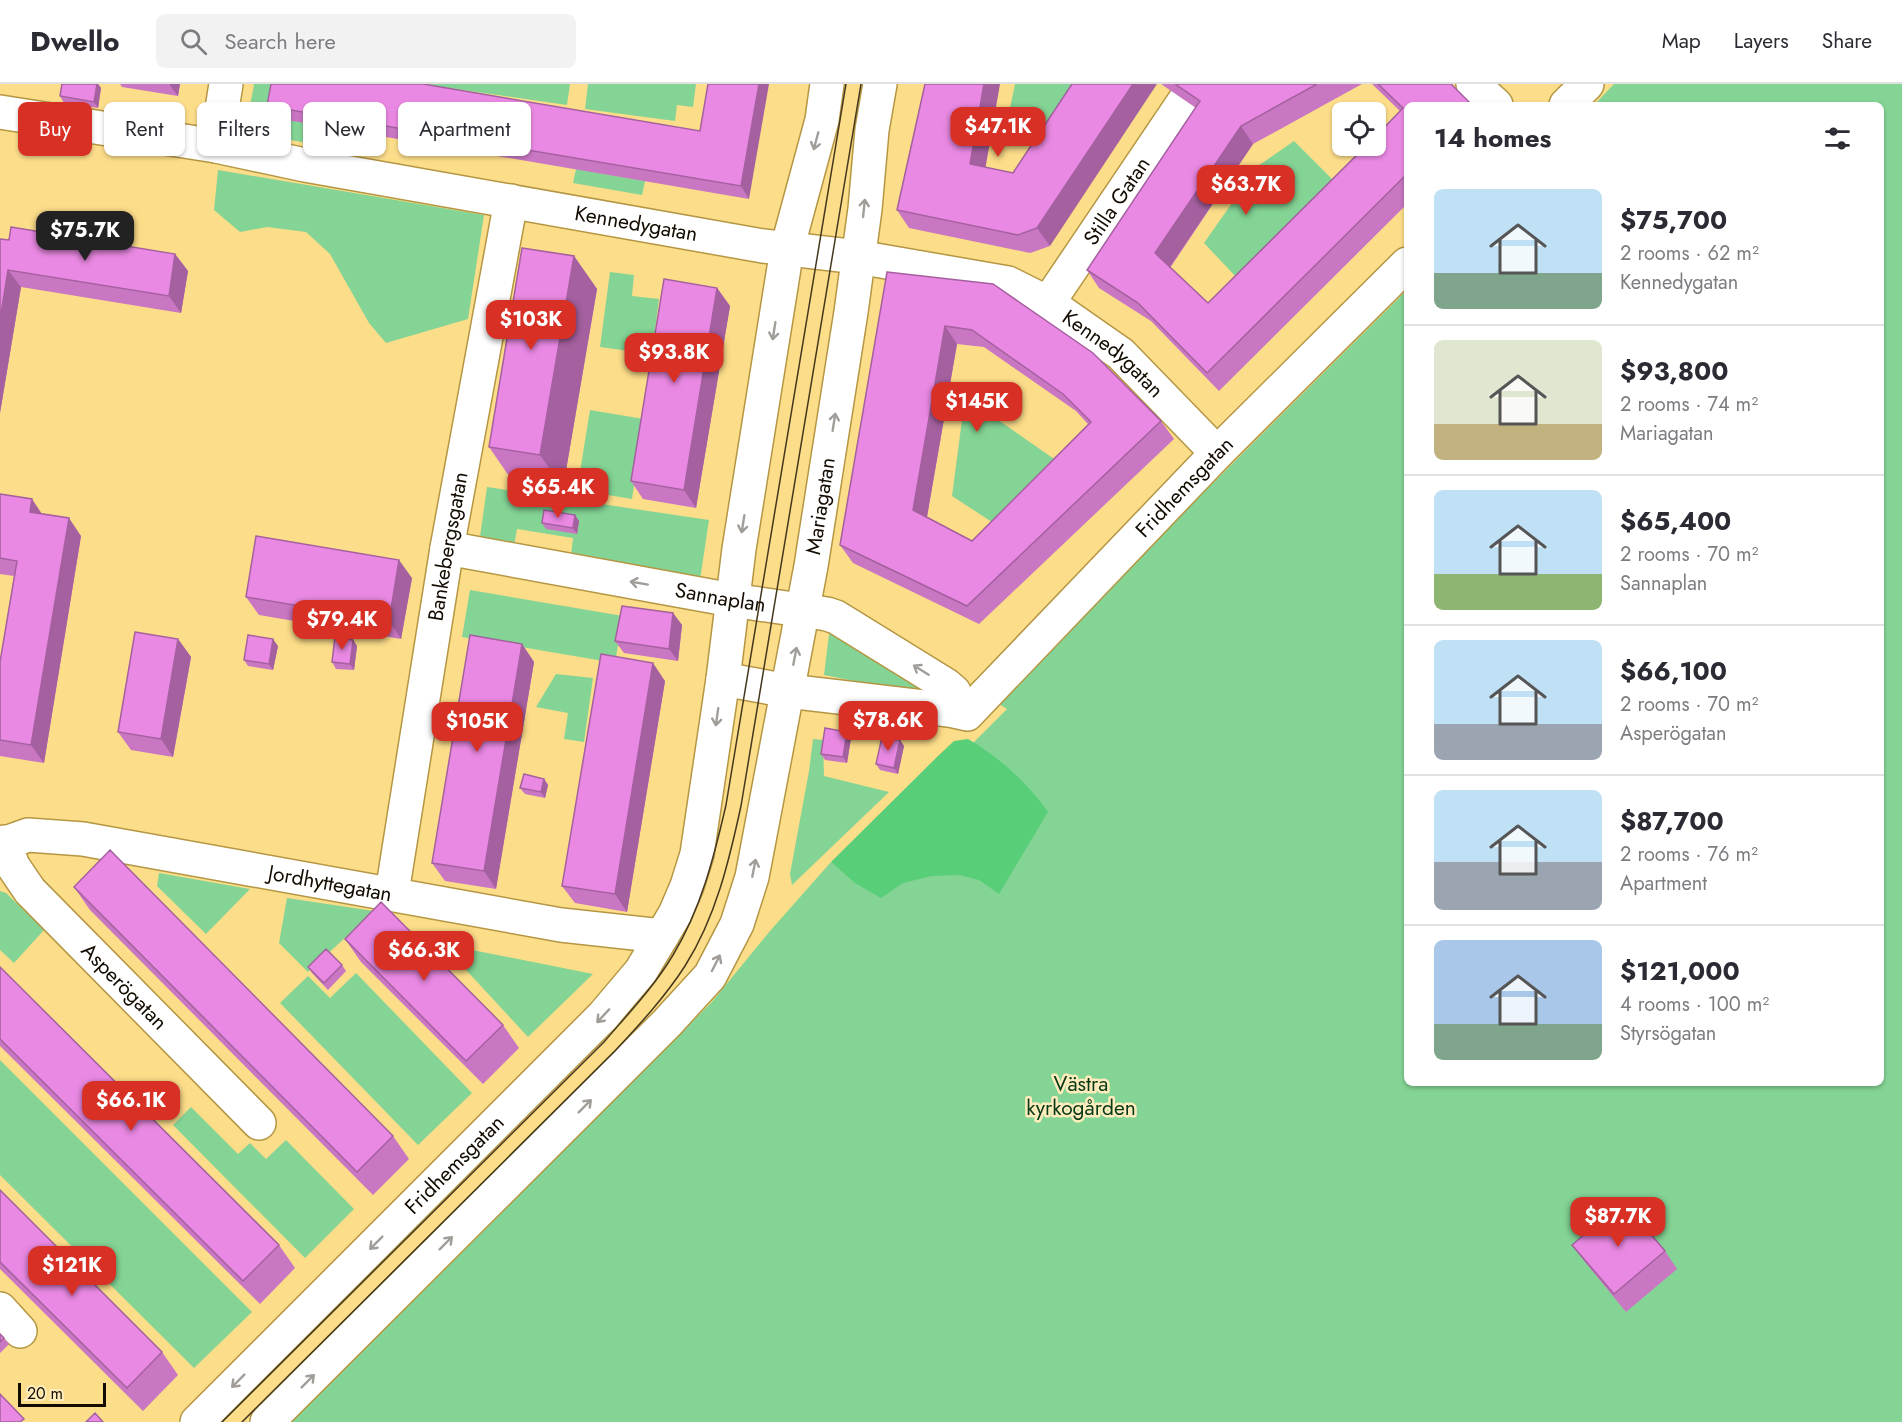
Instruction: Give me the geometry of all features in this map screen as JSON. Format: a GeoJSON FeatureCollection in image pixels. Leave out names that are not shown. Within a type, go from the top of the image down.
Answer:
{"type":"FeatureCollection","features":[{"type":"Feature","properties":{"kind":"street"},"geometry":{"type":"LineString","coordinates":[[223,102],[226,84]]}},
{"type":"Feature","properties":{"kind":"street"},"geometry":{"type":"LineString","coordinates":[[827,84],[822,120],[787,249],[732,600],[723,679],[788,691],[958,712]]}},
{"type":"Feature","properties":{"kind":"street","name":"Mariagatan"},"geometry":{"type":"LineString","coordinates":[[267,1422],[667,1023],[710,976],[737,924],[752,877],[803,611],[851,312],[865,209],[872,130],[880,84]]}},
{"type":"Feature","properties":{"kind":"street"},"geometry":{"type":"LineString","coordinates":[[1473,84],[1493,102]]}},
{"type":"Feature","properties":{"kind":"street"},"geometry":{"type":"LineString","coordinates":[[1569,102],[1587,84]]}},
{"type":"Feature","properties":{"kind":"street","name":"Stilla Gatan"},"geometry":{"type":"LineString","coordinates":[[1048,303],[1185,100]]}},
{"type":"Feature","properties":{"kind":"street","name":"Kennedygatan"},"geometry":{"type":"LineString","coordinates":[[0,112],[197,143]]}},
{"type":"Feature","properties":{"kind":"street","name":"Kennedygatan"},"geometry":{"type":"LineString","coordinates":[[263,156],[787,249],[858,257],[1008,283],[1048,303],[1121,354],[1217,453]]}},
{"type":"Feature","properties":{"kind":"street","name":"Bankebergsgatan"},"geometry":{"type":"LineString","coordinates":[[392,893],[447,548],[511,201]]}},
{"type":"Feature","properties":{"kind":"street","name":"Fridhemsgatan"},"geometry":{"type":"LineString","coordinates":[[958,712],[1404,267]]}},
{"type":"Feature","properties":{"kind":"street","name":"Sannaplan"},"geometry":{"type":"LineString","coordinates":[[447,548],[836,617],[946,685],[954,692],[953,703],[958,712]]}},
{"type":"Feature","properties":{"kind":"street","name":"Fridhemsgatan"},"geometry":{"type":"LineString","coordinates":[[197,1422],[603,1016],[640,971],[675,914],[697,854],[723,679]]}},
{"type":"Feature","properties":{"kind":"street","name":"Jordhyttegatan"},"geometry":{"type":"LineString","coordinates":[[2,844],[28,835],[83,839],[561,925],[662,936]]}},
{"type":"Feature","properties":{"kind":"street","name":"Asperögatan"},"geometry":{"type":"LineString","coordinates":[[2,844],[13,867],[30,891],[259,1123]]}},
{"type":"Feature","properties":{"kind":"green space"},"geometry":{"type":"Polygon","coordinates":[[[254,84],[281,84],[310,102],[303,102],[303,142],[291,140],[291,102],[250,102],[254,84]]]}},
{"type":"Feature","properties":{"kind":"green space"},"geometry":{"type":"Polygon","coordinates":[[[420,84],[570,84],[567,105],[420,84]]]}},
{"type":"Feature","properties":{"kind":"green space"},"geometry":{"type":"Polygon","coordinates":[[[588,84],[696,84],[693,107],[677,105],[675,121],[585,109],[588,84]]]}},
{"type":"Feature","properties":{"kind":"green space"},"geometry":{"type":"Polygon","coordinates":[[[1015,84],[1074,84],[1042,133],[1006,127],[1015,84]]]}},
{"type":"Feature","properties":{"kind":"green space","name":"Västra kyrkogården"},"geometry":{"type":"Polygon","coordinates":[[[1614,84],[1902,84],[1902,1422],[287,1422],[711,1003],[831,862],[844,872],[1007,709],[994,701],[1404,293],[1404,1086],[1884,1086],[1884,102],[1597,102],[1614,84]]]}},
{"type":"Feature","properties":{"kind":"green space"},"geometry":{"type":"Polygon","coordinates":[[[1294,141],[1336,183],[1239,280],[1204,243],[1258,166],[1294,141]]]}},
{"type":"Feature","properties":{"kind":"green space"},"geometry":{"type":"Polygon","coordinates":[[[576,169],[645,181],[642,195],[573,183],[576,169]]]}},
{"type":"Feature","properties":{"kind":"green space"},"geometry":{"type":"Polygon","coordinates":[[[218,170],[484,215],[468,319],[386,343],[369,323],[330,254],[306,232],[267,227],[240,232],[214,210],[218,170]]]}},
{"type":"Feature","properties":{"kind":"green space"},"geometry":{"type":"Polygon","coordinates":[[[610,272],[634,275],[632,296],[659,299],[652,354],[600,347],[610,272]]]}},
{"type":"Feature","properties":{"kind":"green space"},"geometry":{"type":"Polygon","coordinates":[[[965,397],[1060,463],[998,526],[952,496],[965,397]]]}},
{"type":"Feature","properties":{"kind":"green space"},"geometry":{"type":"Polygon","coordinates":[[[590,410],[644,419],[632,499],[577,490],[590,410]]]}},
{"type":"Feature","properties":{"kind":"green space"},"geometry":{"type":"Polygon","coordinates":[[[487,487],[709,520],[700,580],[570,564],[573,538],[517,529],[513,552],[479,544],[487,487]]]}},
{"type":"Feature","properties":{"kind":"green space"},"geometry":{"type":"Polygon","coordinates":[[[470,590],[623,616],[615,663],[462,637],[470,590]]]}},
{"type":"Feature","properties":{"kind":"green space"},"geometry":{"type":"Polygon","coordinates":[[[835,633],[927,680],[924,695],[824,675],[829,634],[835,633]]]}},
{"type":"Feature","properties":{"kind":"green space"},"geometry":{"type":"Polygon","coordinates":[[[556,674],[593,678],[584,742],[564,739],[568,713],[536,707],[556,674]]]}},
{"type":"Feature","properties":{"kind":"green space"},"geometry":{"type":"Polygon","coordinates":[[[813,739],[823,740],[824,776],[889,792],[792,885],[790,874],[813,739]]]}},
{"type":"Feature","properties":{"kind":"green space"},"geometry":{"type":"Polygon","coordinates":[[[968,739],[1012,771],[1048,812],[999,894],[979,880],[959,875],[932,876],[903,883],[881,898],[855,883],[831,862],[954,741],[968,739]]]}},
{"type":"Feature","properties":{"kind":"green space"},"geometry":{"type":"Polygon","coordinates":[[[159,873],[250,889],[206,934],[157,886],[159,873]]]}},
{"type":"Feature","properties":{"kind":"green space"},"geometry":{"type":"Polygon","coordinates":[[[0,891],[6,893],[44,930],[14,963],[0,950],[0,891]]]}},
{"type":"Feature","properties":{"kind":"green space"},"geometry":{"type":"Polygon","coordinates":[[[287,898],[374,911],[308,972],[279,943],[287,898]]]}},
{"type":"Feature","properties":{"kind":"green space"},"geometry":{"type":"Polygon","coordinates":[[[442,944],[593,974],[528,1037],[442,944]]]}},
{"type":"Feature","properties":{"kind":"green space"},"geometry":{"type":"Polygon","coordinates":[[[356,973],[472,1093],[418,1145],[280,1003],[308,976],[330,998],[356,973]]]}},
{"type":"Feature","properties":{"kind":"green space"},"geometry":{"type":"Polygon","coordinates":[[[0,1060],[252,1312],[194,1368],[0,1175],[0,1060]]]}},
{"type":"Feature","properties":{"kind":"green space"},"geometry":{"type":"Polygon","coordinates":[[[191,1107],[238,1154],[250,1143],[266,1159],[286,1140],[354,1209],[305,1258],[173,1125],[191,1107]]]}},
{"type":"Feature","properties":{"kind":"building"},"geometry":{"type":"Polygon","coordinates":[[[62,84],[97,84],[94,102],[60,96],[62,84]]]}},
{"type":"Feature","properties":{"kind":"building"},"geometry":{"type":"Polygon","coordinates":[[[271,84],[423,84],[529,102],[398,102],[398,128],[386,126],[386,102],[303,102],[303,112],[291,110],[291,102],[268,102],[271,84]]]}},
{"type":"Feature","properties":{"kind":"building"},"geometry":{"type":"Polygon","coordinates":[[[708,84],[759,84],[741,186],[531,151],[531,102],[700,131],[708,84]]]}},
{"type":"Feature","properties":{"kind":"building"},"geometry":{"type":"Polygon","coordinates":[[[925,84],[984,84],[970,164],[1013,173],[1072,84],[1133,84],[1037,228],[1018,235],[897,210],[925,84]]]}},
{"type":"Feature","properties":{"kind":"building"},"geometry":{"type":"Polygon","coordinates":[[[1175,84],[1317,84],[1241,126],[1155,253],[1208,303],[1356,156],[1386,156],[1386,126],[1403,108],[1378,84],[1451,84],[1469,102],[1404,102],[1404,177],[1207,373],[1138,303],[1087,270],[1200,101],[1175,84]]]}},
{"type":"Feature","properties":{"kind":"building"},"geometry":{"type":"Polygon","coordinates":[[[11,227],[175,254],[169,296],[8,270],[0,320],[0,239],[9,240],[11,227]]]}},
{"type":"Feature","properties":{"kind":"building"},"geometry":{"type":"Polygon","coordinates":[[[522,248],[574,256],[540,455],[489,447],[522,248]]]}},
{"type":"Feature","properties":{"kind":"building"},"geometry":{"type":"Polygon","coordinates":[[[887,272],[993,284],[1093,353],[1161,421],[967,606],[840,545],[887,272]],[[945,326],[913,510],[972,541],[1091,422],[1063,394],[972,330],[945,326]]]}},
{"type":"Feature","properties":{"kind":"building"},"geometry":{"type":"Polygon","coordinates":[[[664,279],[717,288],[684,490],[631,481],[664,279]]]}},
{"type":"Feature","properties":{"kind":"building"},"geometry":{"type":"Polygon","coordinates":[[[0,494],[32,499],[30,512],[69,518],[31,745],[0,740],[0,662],[17,561],[0,558],[0,494]]]}},
{"type":"Feature","properties":{"kind":"building"},"geometry":{"type":"Polygon","coordinates":[[[544,510],[575,515],[573,528],[542,523],[544,510]]]}},
{"type":"Feature","properties":{"kind":"building"},"geometry":{"type":"Polygon","coordinates":[[[256,536],[399,560],[389,621],[246,597],[256,536]]]}},
{"type":"Feature","properties":{"kind":"building"},"geometry":{"type":"Polygon","coordinates":[[[622,606],[673,613],[669,649],[615,641],[622,606]]]}},
{"type":"Feature","properties":{"kind":"building"},"geometry":{"type":"Polygon","coordinates":[[[135,632],[178,639],[161,739],[118,732],[135,632]]]}},
{"type":"Feature","properties":{"kind":"building"},"geometry":{"type":"Polygon","coordinates":[[[248,635],[273,639],[269,664],[244,660],[248,635]]]}},
{"type":"Feature","properties":{"kind":"building"},"geometry":{"type":"Polygon","coordinates":[[[470,635],[522,644],[484,871],[432,863],[470,635]]]}},
{"type":"Feature","properties":{"kind":"building"},"geometry":{"type":"Polygon","coordinates":[[[335,637],[353,640],[350,664],[332,662],[335,637]]]}},
{"type":"Feature","properties":{"kind":"building"},"geometry":{"type":"Polygon","coordinates":[[[601,654],[653,663],[615,894],[562,886],[601,654]]]}},
{"type":"Feature","properties":{"kind":"building"},"geometry":{"type":"Polygon","coordinates":[[[825,728],[847,732],[843,757],[821,754],[825,728]]]}},
{"type":"Feature","properties":{"kind":"building"},"geometry":{"type":"Polygon","coordinates":[[[882,737],[900,740],[894,768],[876,764],[882,737]]]}},
{"type":"Feature","properties":{"kind":"building"},"geometry":{"type":"Polygon","coordinates":[[[524,774],[544,779],[541,792],[520,788],[524,774]]]}},
{"type":"Feature","properties":{"kind":"building"},"geometry":{"type":"Polygon","coordinates":[[[110,850],[393,1136],[357,1172],[74,887],[110,850]]]}},
{"type":"Feature","properties":{"kind":"building"},"geometry":{"type":"Polygon","coordinates":[[[381,902],[503,1025],[466,1061],[345,939],[381,902]]]}},
{"type":"Feature","properties":{"kind":"building"},"geometry":{"type":"Polygon","coordinates":[[[326,949],[342,965],[324,983],[308,967],[326,949]]]}},
{"type":"Feature","properties":{"kind":"building"},"geometry":{"type":"Polygon","coordinates":[[[0,967],[279,1245],[243,1281],[0,1039],[0,967]]]}},
{"type":"Feature","properties":{"kind":"building"},"geometry":{"type":"Polygon","coordinates":[[[0,1190],[162,1352],[127,1388],[0,1262],[0,1190]]]}},
{"type":"Feature","properties":{"kind":"building"},"geometry":{"type":"Polygon","coordinates":[[[1623,1202],[1665,1251],[1614,1294],[1572,1245],[1623,1202]]]}},
{"type":"Feature","properties":{"kind":"building"},"geometry":{"type":"Polygon","coordinates":[[[0,1394],[24,1419],[20,1422],[0,1422],[0,1394]]]}},
{"type":"Feature","properties":{"kind":"building"},"geometry":{"type":"Polygon","coordinates":[[[95,1413],[103,1422],[86,1422],[95,1413]]]}},
{"type":"Feature","properties":{"kind":"tram line"},"geometry":{"type":"LineString","coordinates":[[222,1422],[604,1042],[658,978],[683,937],[699,901],[726,805],[846,84]]}},
{"type":"Feature","properties":{"kind":"tram line"},"geometry":{"type":"LineString","coordinates":[[242,1422],[615,1051],[669,989],[685,966],[705,928],[726,868],[741,806],[861,84]]}}]}
